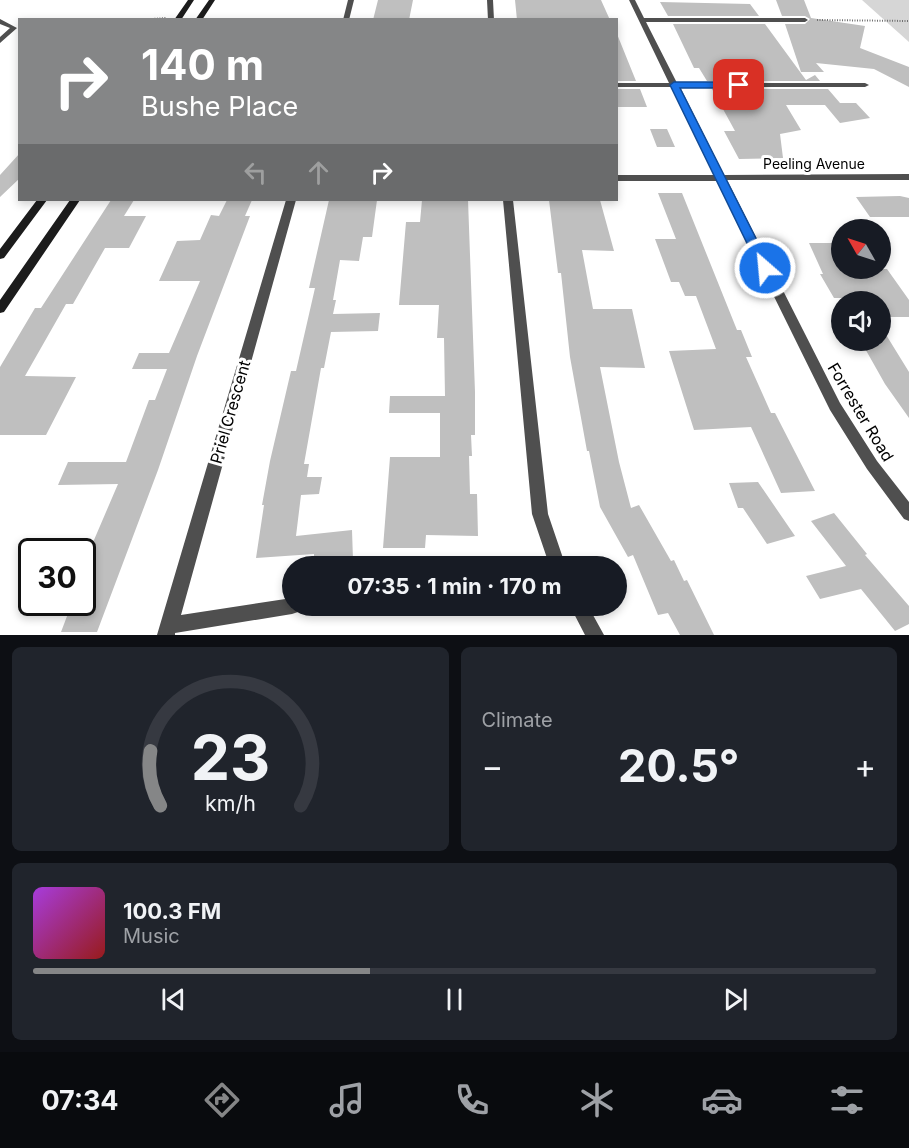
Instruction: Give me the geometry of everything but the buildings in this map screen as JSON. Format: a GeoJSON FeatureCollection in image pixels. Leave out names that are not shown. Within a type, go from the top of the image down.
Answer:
{"type":"FeatureCollection","features":[{"type":"Feature","properties":{"kind":"main road"},"geometry":{"type":"LineString","coordinates":[[178,18],[191,0]]}},
{"type":"Feature","properties":{"kind":"main road"},"geometry":{"type":"LineString","coordinates":[[199,18],[212,0]]}},
{"type":"Feature","properties":{"kind":"main road"},"geometry":{"type":"LineString","coordinates":[[0,256],[41,201]]}},
{"type":"Feature","properties":{"kind":"main road"},"geometry":{"type":"LineString","coordinates":[[0,309],[74,201]]}},
{"type":"Feature","properties":{"kind":"street"},"geometry":{"type":"LineString","coordinates":[[346,18],[351,0]]}},
{"type":"Feature","properties":{"kind":"street"},"geometry":{"type":"LineString","coordinates":[[490,0],[491,18]]}},
{"type":"Feature","properties":{"kind":"street","name":"Forrester Road"},"geometry":{"type":"LineString","coordinates":[[632,0],[835,406],[872,465],[909,514]]}},
{"type":"Feature","properties":{"kind":"street"},"geometry":{"type":"LineString","coordinates":[[642,20],[804,20]]}},
{"type":"Feature","properties":{"kind":"street"},"geometry":{"type":"LineString","coordinates":[[0,21],[14,28],[0,41]]}},
{"type":"Feature","properties":{"kind":"street"},"geometry":{"type":"LineString","coordinates":[[618,85],[865,85]]}},
{"type":"Feature","properties":{"kind":"street"},"geometry":{"type":"LineString","coordinates":[[618,178],[719,177]]}},
{"type":"Feature","properties":{"kind":"street","name":"Peeling Avenue"},"geometry":{"type":"LineString","coordinates":[[719,177],[909,177]]}},
{"type":"Feature","properties":{"kind":"street","name":"Priel Crescent"},"geometry":{"type":"LineString","coordinates":[[168,630],[291,201]]}},
{"type":"Feature","properties":{"kind":"street"},"geometry":{"type":"LineString","coordinates":[[508,201],[540,514],[554,556]]}},
{"type":"Feature","properties":{"kind":"street"},"geometry":{"type":"LineString","coordinates":[[168,630],[282,608]]}},
{"type":"Feature","properties":{"kind":"street"},"geometry":{"type":"LineString","coordinates":[[585,616],[595,635]]}},
{"type":"Feature","properties":{"kind":"path"},"geometry":{"type":"LineString","coordinates":[[824,20],[909,21]]}},
{"type":"Feature","properties":{"kind":"shaded area"},"geometry":{"type":"Polygon","coordinates":[[[862,0],[909,0],[909,42],[862,0]]]}},
{"type":"Feature","properties":{"kind":"route"},"geometry":{"type":"LineString","coordinates":[[739,85],[674,85],[765,268]]}}]}
